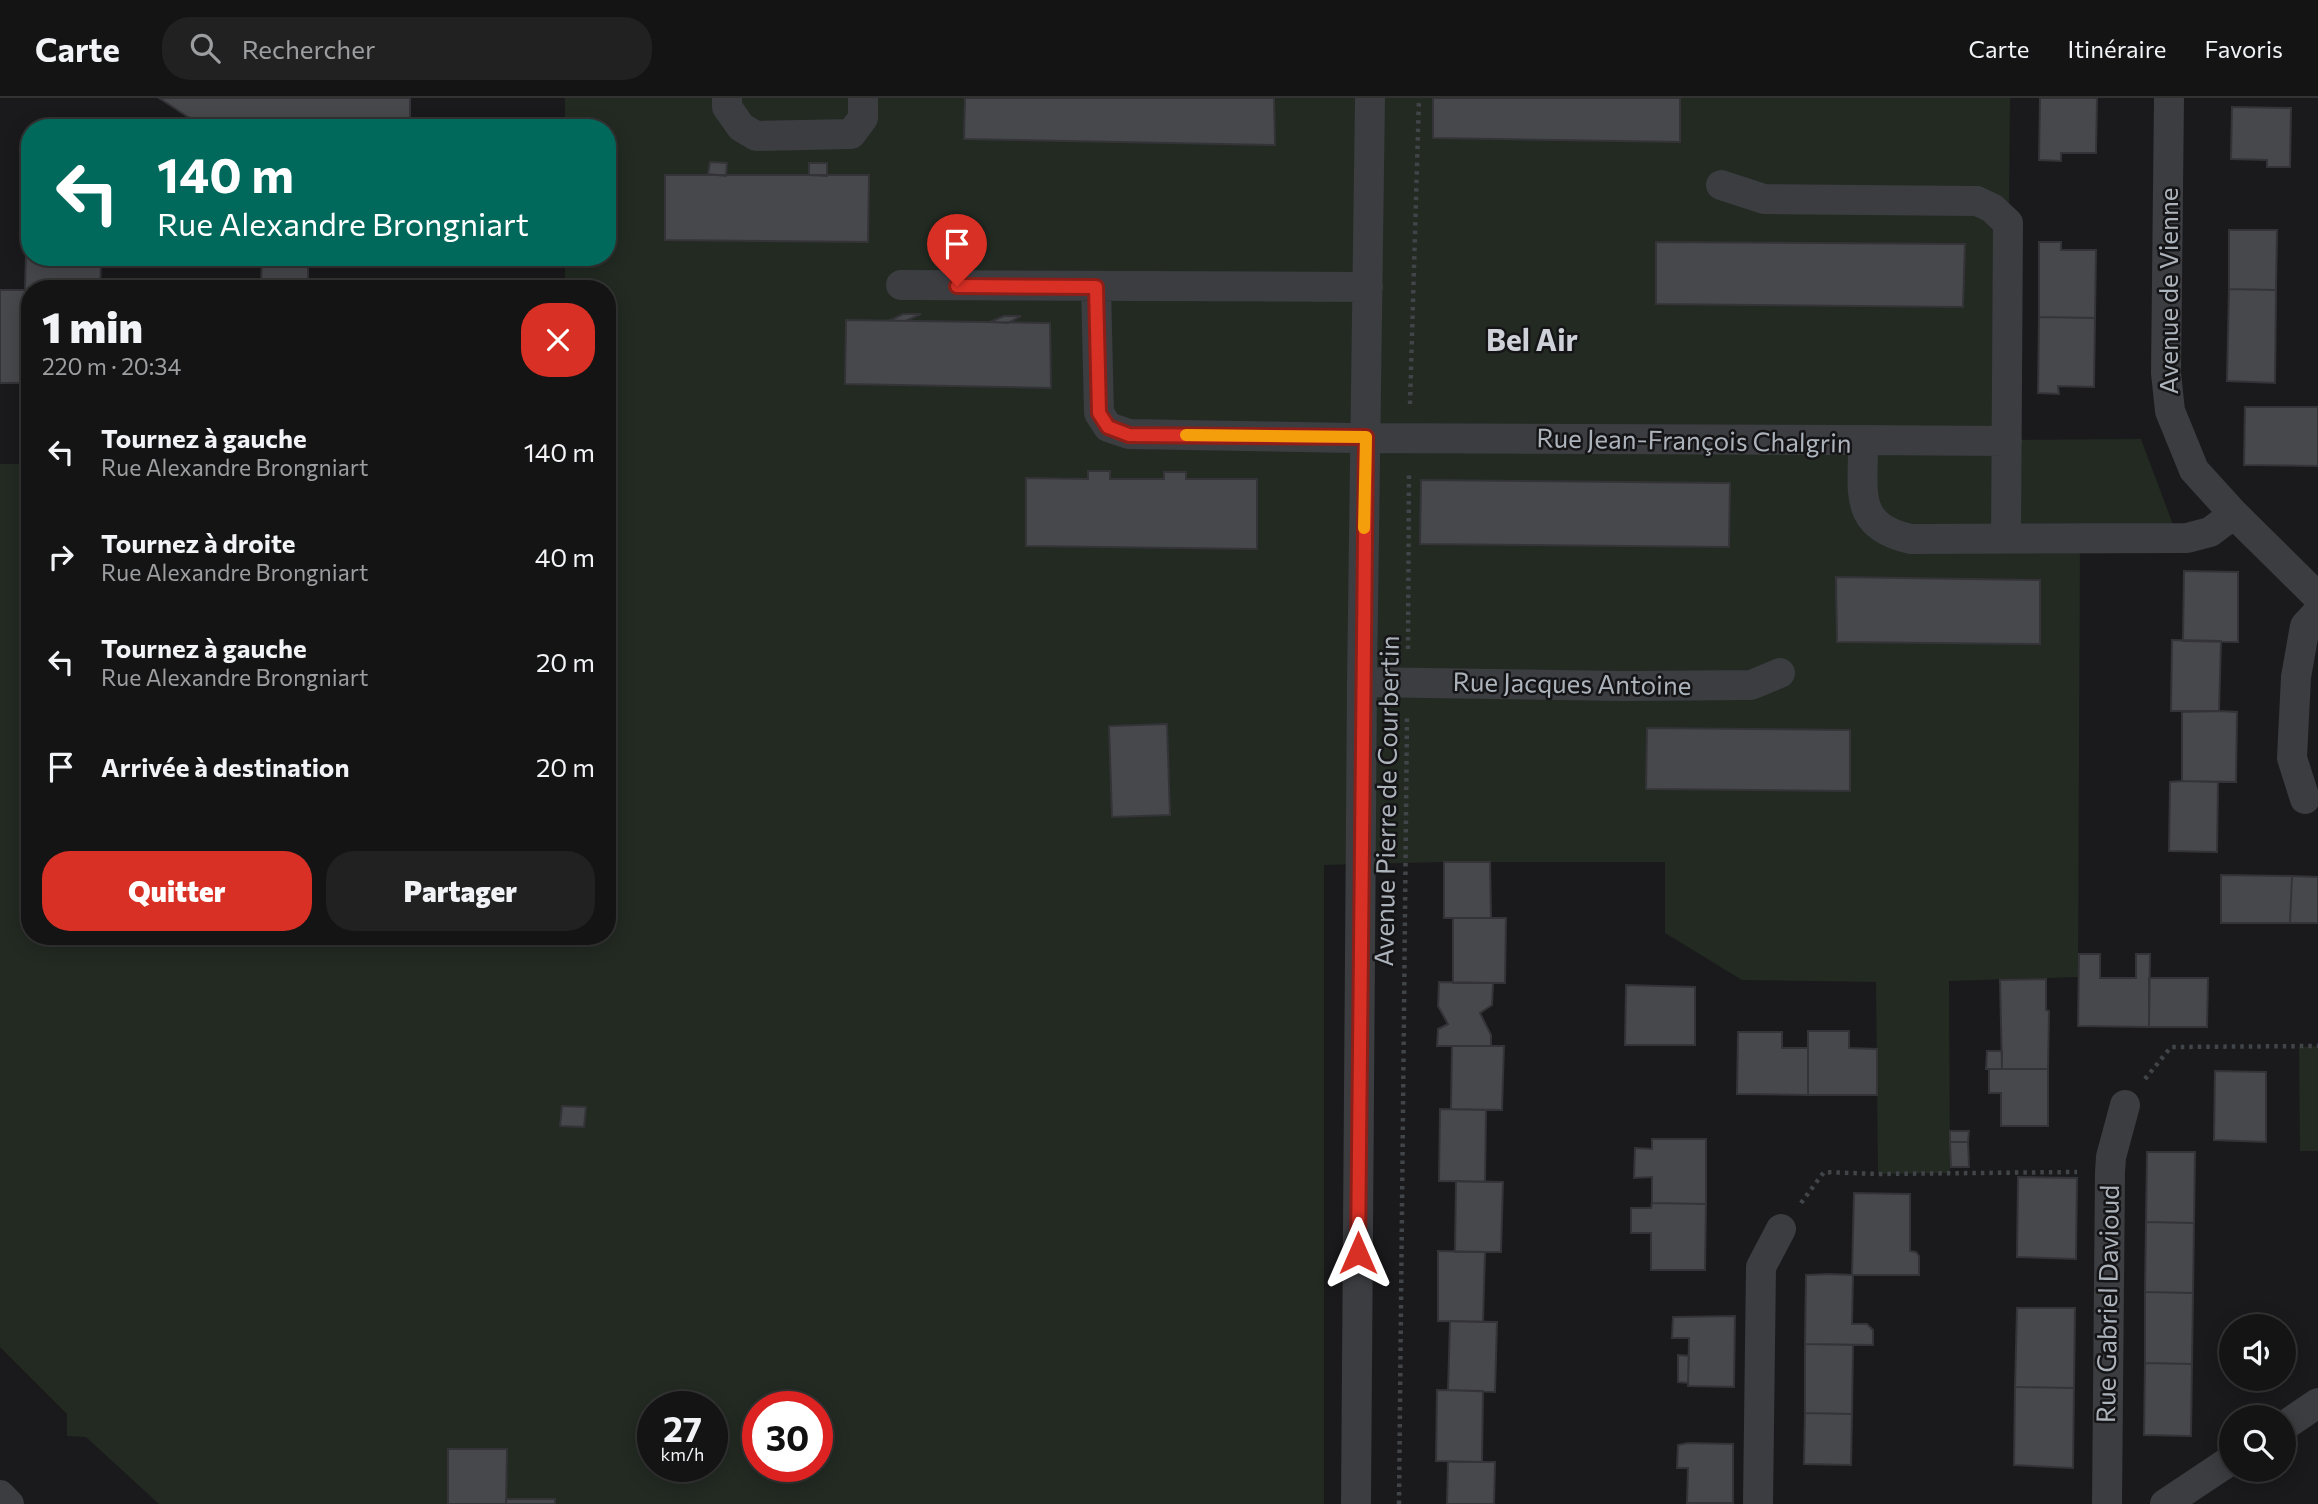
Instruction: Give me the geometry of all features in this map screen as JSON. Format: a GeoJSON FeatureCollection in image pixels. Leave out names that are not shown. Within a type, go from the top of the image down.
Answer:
{"type":"FeatureCollection","features":[{"type":"Feature","properties":{"kind":"street"},"geometry":{"type":"LineString","coordinates":[[727,98],[727,107],[741,127],[756,136],[851,134],[863,118],[863,98]]}},
{"type":"Feature","properties":{"kind":"street"},"geometry":{"type":"LineString","coordinates":[[1356,1504],[1362,682],[1370,98]]}},
{"type":"Feature","properties":{"kind":"street","name":"Avenue de Vienne"},"geometry":{"type":"LineString","coordinates":[[2169,98],[2166,373],[2169,411],[2194,470],[2234,514],[2318,597]]}},
{"type":"Feature","properties":{"kind":"street"},"geometry":{"type":"LineString","coordinates":[[1721,185],[1764,199],[1977,201],[1992,208],[2008,223],[2006,538]]}},
{"type":"Feature","properties":{"kind":"street"},"geometry":{"type":"LineString","coordinates":[[901,285],[1368,287]]}},
{"type":"Feature","properties":{"kind":"street","name":"Rue Jean-François Chalgrin"},"geometry":{"type":"LineString","coordinates":[[1096,287],[1099,413],[1108,427],[1129,435],[1863,440],[1864,505],[1873,522],[1891,535],[1911,539],[2187,538],[2210,532],[2234,514]]}},
{"type":"Feature","properties":{"kind":"street"},"geometry":{"type":"LineString","coordinates":[[1863,440],[2007,441]]}},
{"type":"Feature","properties":{"kind":"street"},"geometry":{"type":"LineString","coordinates":[[2305,799],[2292,758],[2296,677],[2305,626],[2318,612]]}},
{"type":"Feature","properties":{"kind":"street","name":"Rue Jacques Antoine"},"geometry":{"type":"LineString","coordinates":[[1362,682],[1751,685],[1780,673]]}},
{"type":"Feature","properties":{"kind":"street","name":"Rue Gabriel Davioud"},"geometry":{"type":"LineString","coordinates":[[2107,1504],[2110,1157],[2125,1105]]}},
{"type":"Feature","properties":{"kind":"street"},"geometry":{"type":"LineString","coordinates":[[1758,1504],[1761,1267],[1782,1229]]}},
{"type":"Feature","properties":{"kind":"street"},"geometry":{"type":"LineString","coordinates":[[2296,1418],[2318,1403]]}},
{"type":"Feature","properties":{"kind":"street"},"geometry":{"type":"LineString","coordinates":[[2165,1504],[2219,1468]]}},
{"type":"Feature","properties":{"kind":"street"},"geometry":{"type":"LineString","coordinates":[[0,1495],[9,1504]]}},
{"type":"Feature","properties":{"kind":"path","name":"Avenue Pierre de Courbertin"},"geometry":{"type":"LineString","coordinates":[[1399,1504],[1409,438],[1419,98]]}},
{"type":"Feature","properties":{"kind":"path"},"geometry":{"type":"LineString","coordinates":[[2125,1105],[2171,1047],[2318,1046]]}},
{"type":"Feature","properties":{"kind":"path"},"geometry":{"type":"LineString","coordinates":[[1782,1229],[1824,1172],[2110,1172]]}},
{"type":"Feature","properties":{"kind":"shaded area"},"geometry":{"type":"Polygon","coordinates":[[[565,98],[2010,98],[2007,440],[2141,439],[2178,538],[2080,539],[2078,977],[1949,981],[1950,1173],[1878,1174],[1876,982],[1742,980],[1665,933],[1665,862],[1324,865],[1324,1504],[159,1504],[86,1437],[67,1436],[67,1414],[0,1347],[0,464],[21,464],[21,945],[616,945],[616,280],[565,280],[565,266],[616,266],[616,119],[565,119],[565,98]]]}},
{"type":"Feature","properties":{"kind":"shaded area"},"geometry":{"type":"Polygon","coordinates":[[[2318,1046],[2318,1151],[2300,1151],[2299,1047],[2318,1046]]]}},
{"type":"Feature","properties":{"kind":"building"},"geometry":{"type":"Polygon","coordinates":[[[159,98],[410,98],[410,119],[188,117],[159,98]]]}},
{"type":"Feature","properties":{"kind":"building"},"geometry":{"type":"Polygon","coordinates":[[[965,98],[1274,98],[1275,145],[964,139],[965,98]]]}},
{"type":"Feature","properties":{"kind":"building"},"geometry":{"type":"Polygon","coordinates":[[[1433,98],[1680,98],[1680,142],[1433,138],[1433,98]]]}},
{"type":"Feature","properties":{"kind":"building"},"geometry":{"type":"Polygon","coordinates":[[[2040,98],[2097,98],[2096,153],[2061,153],[2061,161],[2039,160],[2040,98]]]}},
{"type":"Feature","properties":{"kind":"building"},"geometry":{"type":"Polygon","coordinates":[[[2232,107],[2291,108],[2290,167],[2267,167],[2267,160],[2231,159],[2232,107]]]}},
{"type":"Feature","properties":{"kind":"building"},"geometry":{"type":"Polygon","coordinates":[[[710,162],[727,163],[726,176],[708,174],[710,162]]]}},
{"type":"Feature","properties":{"kind":"building"},"geometry":{"type":"Polygon","coordinates":[[[809,163],[827,163],[827,176],[809,175],[809,163]]]}},
{"type":"Feature","properties":{"kind":"building"},"geometry":{"type":"Polygon","coordinates":[[[665,175],[869,175],[868,242],[665,240],[665,175]]]}},
{"type":"Feature","properties":{"kind":"building"},"geometry":{"type":"Polygon","coordinates":[[[2229,230],[2277,230],[2276,290],[2229,289],[2229,230]]]}},
{"type":"Feature","properties":{"kind":"building"},"geometry":{"type":"Polygon","coordinates":[[[1656,242],[1965,244],[1963,307],[1656,304],[1656,242]]]}},
{"type":"Feature","properties":{"kind":"building"},"geometry":{"type":"Polygon","coordinates":[[[2039,242],[2061,242],[2061,250],[2096,250],[2095,318],[2039,317],[2039,242]]]}},
{"type":"Feature","properties":{"kind":"building"},"geometry":{"type":"Polygon","coordinates":[[[26,266],[101,266],[100,280],[25,280],[26,266]]]}},
{"type":"Feature","properties":{"kind":"building"},"geometry":{"type":"Polygon","coordinates":[[[262,266],[308,266],[308,280],[261,280],[262,266]]]}},
{"type":"Feature","properties":{"kind":"building"},"geometry":{"type":"Polygon","coordinates":[[[2229,289],[2276,290],[2275,383],[2227,381],[2229,289]]]}},
{"type":"Feature","properties":{"kind":"building"},"geometry":{"type":"Polygon","coordinates":[[[0,290],[21,290],[21,383],[0,383],[0,290]]]}},
{"type":"Feature","properties":{"kind":"building"},"geometry":{"type":"Polygon","coordinates":[[[903,314],[921,314],[906,321],[889,321],[903,314]]]}},
{"type":"Feature","properties":{"kind":"building"},"geometry":{"type":"Polygon","coordinates":[[[1004,316],[1021,316],[1008,323],[990,322],[1004,316]]]}},
{"type":"Feature","properties":{"kind":"building"},"geometry":{"type":"Polygon","coordinates":[[[2039,317],[2095,318],[2094,387],[2058,386],[2059,394],[2038,393],[2039,317]]]}},
{"type":"Feature","properties":{"kind":"building"},"geometry":{"type":"Polygon","coordinates":[[[846,320],[1050,323],[1051,388],[845,384],[846,320]]]}},
{"type":"Feature","properties":{"kind":"building"},"geometry":{"type":"Polygon","coordinates":[[[2245,407],[2318,407],[2318,466],[2244,465],[2245,407]]]}},
{"type":"Feature","properties":{"kind":"building"},"geometry":{"type":"Polygon","coordinates":[[[1088,471],[1110,471],[1110,479],[1164,479],[1164,472],[1186,472],[1186,479],[1257,479],[1257,549],[1026,546],[1026,478],[1088,479],[1088,471]]]}},
{"type":"Feature","properties":{"kind":"building"},"geometry":{"type":"Polygon","coordinates":[[[1421,480],[1730,483],[1729,547],[1420,544],[1421,480]]]}},
{"type":"Feature","properties":{"kind":"building"},"geometry":{"type":"Polygon","coordinates":[[[2184,571],[2238,572],[2238,642],[2183,641],[2184,571]]]}},
{"type":"Feature","properties":{"kind":"building"},"geometry":{"type":"Polygon","coordinates":[[[1836,577],[2040,580],[2040,644],[1837,642],[1836,577]]]}},
{"type":"Feature","properties":{"kind":"building"},"geometry":{"type":"Polygon","coordinates":[[[2172,640],[2221,641],[2219,711],[2171,711],[2172,640]]]}},
{"type":"Feature","properties":{"kind":"building"},"geometry":{"type":"Polygon","coordinates":[[[2182,712],[2237,712],[2236,782],[2182,781],[2182,712]]]}},
{"type":"Feature","properties":{"kind":"building"},"geometry":{"type":"Polygon","coordinates":[[[1167,724],[1170,815],[1112,817],[1109,726],[1167,724]]]}},
{"type":"Feature","properties":{"kind":"building"},"geometry":{"type":"Polygon","coordinates":[[[1647,728],[1850,730],[1850,791],[1646,789],[1647,728]]]}},
{"type":"Feature","properties":{"kind":"building"},"geometry":{"type":"Polygon","coordinates":[[[2170,782],[2218,782],[2217,852],[2169,851],[2170,782]]]}},
{"type":"Feature","properties":{"kind":"building"},"geometry":{"type":"Polygon","coordinates":[[[1444,862],[1490,862],[1491,918],[1444,918],[1444,862]]]}},
{"type":"Feature","properties":{"kind":"building"},"geometry":{"type":"Polygon","coordinates":[[[2221,875],[2292,876],[2290,923],[2221,923],[2221,875]]]}},
{"type":"Feature","properties":{"kind":"building"},"geometry":{"type":"Polygon","coordinates":[[[2292,876],[2318,877],[2318,923],[2290,923],[2292,876]]]}},
{"type":"Feature","properties":{"kind":"building"},"geometry":{"type":"Polygon","coordinates":[[[1453,918],[1506,918],[1505,983],[1453,983],[1453,918]]]}},
{"type":"Feature","properties":{"kind":"building"},"geometry":{"type":"Polygon","coordinates":[[[2079,954],[2100,954],[2100,978],[2136,978],[2136,954],[2150,954],[2149,1027],[2078,1026],[2079,954]]]}},
{"type":"Feature","properties":{"kind":"building"},"geometry":{"type":"Polygon","coordinates":[[[2149,978],[2208,978],[2207,1027],[2149,1027],[2149,978]]]}},
{"type":"Feature","properties":{"kind":"building"},"geometry":{"type":"Polygon","coordinates":[[[2046,979],[2046,1010],[2049,1011],[2048,1069],[2002,1069],[2000,980],[2046,979]]]}},
{"type":"Feature","properties":{"kind":"building"},"geometry":{"type":"Polygon","coordinates":[[[1439,982],[1493,983],[1492,1005],[1480,1013],[1491,1035],[1491,1046],[1437,1046],[1438,1029],[1448,1024],[1438,1006],[1439,982]]]}},
{"type":"Feature","properties":{"kind":"building"},"geometry":{"type":"Polygon","coordinates":[[[1626,985],[1695,987],[1695,1045],[1625,1045],[1626,985]]]}},
{"type":"Feature","properties":{"kind":"building"},"geometry":{"type":"Polygon","coordinates":[[[1808,1031],[1849,1031],[1849,1048],[1877,1049],[1877,1095],[1808,1095],[1808,1031]]]}},
{"type":"Feature","properties":{"kind":"building"},"geometry":{"type":"Polygon","coordinates":[[[1738,1032],[1782,1032],[1782,1048],[1808,1048],[1808,1095],[1737,1094],[1738,1032]]]}},
{"type":"Feature","properties":{"kind":"building"},"geometry":{"type":"Polygon","coordinates":[[[1452,1046],[1504,1046],[1502,1110],[1451,1109],[1452,1046]]]}},
{"type":"Feature","properties":{"kind":"building"},"geometry":{"type":"Polygon","coordinates":[[[1987,1051],[2002,1051],[2002,1069],[1986,1069],[1987,1051]]]}},
{"type":"Feature","properties":{"kind":"building"},"geometry":{"type":"Polygon","coordinates":[[[1989,1069],[2048,1069],[2048,1126],[2001,1126],[2001,1093],[1989,1093],[1989,1069]]]}},
{"type":"Feature","properties":{"kind":"building"},"geometry":{"type":"Polygon","coordinates":[[[2215,1071],[2266,1072],[2266,1142],[2214,1140],[2215,1071]]]}},
{"type":"Feature","properties":{"kind":"building"},"geometry":{"type":"Polygon","coordinates":[[[562,1106],[586,1107],[584,1127],[560,1126],[562,1106]]]}},
{"type":"Feature","properties":{"kind":"building"},"geometry":{"type":"Polygon","coordinates":[[[1440,1109],[1486,1110],[1485,1182],[1439,1181],[1440,1109]]]}},
{"type":"Feature","properties":{"kind":"building"},"geometry":{"type":"Polygon","coordinates":[[[1950,1131],[1969,1131],[1968,1142],[1950,1142],[1950,1131]]]}},
{"type":"Feature","properties":{"kind":"building"},"geometry":{"type":"Polygon","coordinates":[[[1652,1139],[1706,1139],[1706,1204],[1652,1203],[1652,1177],[1634,1178],[1635,1148],[1652,1149],[1652,1139]]]}},
{"type":"Feature","properties":{"kind":"building"},"geometry":{"type":"Polygon","coordinates":[[[1950,1142],[1968,1142],[1969,1167],[1951,1167],[1950,1142]]]}},
{"type":"Feature","properties":{"kind":"building"},"geometry":{"type":"Polygon","coordinates":[[[2147,1152],[2195,1152],[2194,1223],[2146,1222],[2147,1152]]]}},
{"type":"Feature","properties":{"kind":"building"},"geometry":{"type":"Polygon","coordinates":[[[2018,1177],[2077,1178],[2076,1259],[2017,1257],[2018,1177]]]}},
{"type":"Feature","properties":{"kind":"building"},"geometry":{"type":"Polygon","coordinates":[[[1456,1181],[1503,1182],[1501,1252],[1455,1252],[1456,1181]]]}},
{"type":"Feature","properties":{"kind":"building"},"geometry":{"type":"Polygon","coordinates":[[[1854,1193],[1910,1194],[1910,1251],[1919,1256],[1919,1275],[1852,1275],[1854,1193]]]}},
{"type":"Feature","properties":{"kind":"building"},"geometry":{"type":"Polygon","coordinates":[[[1652,1203],[1706,1204],[1705,1270],[1651,1270],[1651,1233],[1631,1233],[1631,1208],[1651,1208],[1652,1203]]]}},
{"type":"Feature","properties":{"kind":"building"},"geometry":{"type":"Polygon","coordinates":[[[2146,1222],[2194,1223],[2193,1293],[2145,1292],[2146,1222]]]}},
{"type":"Feature","properties":{"kind":"building"},"geometry":{"type":"Polygon","coordinates":[[[1438,1251],[1485,1252],[1483,1322],[1438,1321],[1438,1251]]]}},
{"type":"Feature","properties":{"kind":"building"},"geometry":{"type":"Polygon","coordinates":[[[1806,1275],[1853,1275],[1852,1324],[1867,1324],[1873,1330],[1873,1345],[1805,1344],[1806,1275]]]}},
{"type":"Feature","properties":{"kind":"building"},"geometry":{"type":"Polygon","coordinates":[[[2145,1292],[2193,1293],[2192,1364],[2145,1363],[2145,1292]]]}},
{"type":"Feature","properties":{"kind":"building"},"geometry":{"type":"Polygon","coordinates":[[[2017,1308],[2075,1308],[2074,1388],[2015,1387],[2017,1308]]]}},
{"type":"Feature","properties":{"kind":"building"},"geometry":{"type":"Polygon","coordinates":[[[1735,1316],[1734,1387],[1688,1386],[1689,1338],[1672,1338],[1673,1317],[1735,1316]]]}},
{"type":"Feature","properties":{"kind":"building"},"geometry":{"type":"Polygon","coordinates":[[[1450,1321],[1497,1322],[1495,1392],[1448,1390],[1450,1321]]]}},
{"type":"Feature","properties":{"kind":"building"},"geometry":{"type":"Polygon","coordinates":[[[1805,1344],[1853,1345],[1852,1414],[1805,1413],[1805,1344]]]}},
{"type":"Feature","properties":{"kind":"building"},"geometry":{"type":"Polygon","coordinates":[[[1678,1355],[1689,1356],[1688,1383],[1678,1382],[1678,1355]]]}},
{"type":"Feature","properties":{"kind":"building"},"geometry":{"type":"Polygon","coordinates":[[[2145,1363],[2192,1364],[2191,1436],[2144,1435],[2145,1363]]]}},
{"type":"Feature","properties":{"kind":"building"},"geometry":{"type":"Polygon","coordinates":[[[2015,1387],[2074,1388],[2073,1468],[2014,1465],[2015,1387]]]}},
{"type":"Feature","properties":{"kind":"building"},"geometry":{"type":"Polygon","coordinates":[[[1437,1390],[1483,1391],[1482,1462],[1436,1461],[1437,1390]]]}},
{"type":"Feature","properties":{"kind":"building"},"geometry":{"type":"Polygon","coordinates":[[[1805,1413],[1852,1414],[1851,1465],[1804,1464],[1805,1413]]]}},
{"type":"Feature","properties":{"kind":"building"},"geometry":{"type":"Polygon","coordinates":[[[1733,1444],[1733,1503],[1687,1503],[1688,1468],[1677,1468],[1678,1445],[1733,1444]]]}},
{"type":"Feature","properties":{"kind":"building"},"geometry":{"type":"Polygon","coordinates":[[[448,1449],[507,1449],[506,1504],[448,1504],[448,1449]]]}},
{"type":"Feature","properties":{"kind":"building"},"geometry":{"type":"Polygon","coordinates":[[[1448,1462],[1495,1462],[1494,1504],[1447,1504],[1448,1462]]]}},
{"type":"Feature","properties":{"kind":"building"},"geometry":{"type":"Polygon","coordinates":[[[506,1499],[555,1499],[555,1504],[506,1504],[506,1499]]]}},
{"type":"Feature","properties":{"kind":"slow traffic"},"geometry":{"type":"LineString","coordinates":[[1186,435],[1366,437],[1364,528]]}},
{"type":"Feature","properties":{"kind":"district","name":"Bel Air"},"geometry":{"type":"Point","coordinates":[1532,341]}},
{"type":"Feature","properties":{"kind":"route"},"geometry":{"type":"LineString","coordinates":[[957,286],[1096,287],[1099,413],[1108,427],[1129,435],[1366,437],[1358,1253]]}}]}
